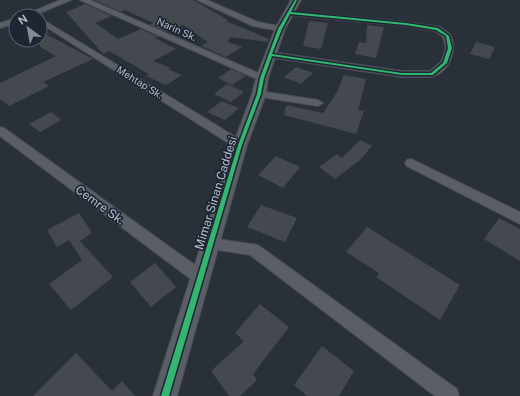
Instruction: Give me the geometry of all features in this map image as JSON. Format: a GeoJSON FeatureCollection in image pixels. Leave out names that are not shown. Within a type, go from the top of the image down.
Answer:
{"type":"FeatureCollection","features":[{"type":"Feature","properties":{"kind":"street"},"geometry":{"type":"LineString","coordinates":[[47,8],[67,0]]}},
{"type":"Feature","properties":{"kind":"street","name":"Narin Sk."},"geometry":{"type":"LineString","coordinates":[[84,0],[261,86],[318,104]]}},
{"type":"Feature","properties":{"kind":"street"},"geometry":{"type":"LineString","coordinates":[[201,0],[256,24],[280,29]]}},
{"type":"Feature","properties":{"kind":"street"},"geometry":{"type":"LineString","coordinates":[[271,55],[402,74],[432,74],[445,63],[450,48],[447,36],[436,29],[292,6]]}},
{"type":"Feature","properties":{"kind":"street","name":"Mimar Sinan Caddesi"},"geometry":{"type":"LineString","coordinates":[[165,396],[240,145],[280,29],[292,6]]}},
{"type":"Feature","properties":{"kind":"street","name":"Mehtap Sk."},"geometry":{"type":"LineString","coordinates":[[48,25],[240,145]]}},
{"type":"Feature","properties":{"kind":"street","name":"Cemre Sk."},"geometry":{"type":"LineString","coordinates":[[0,131],[201,278]]}},
{"type":"Feature","properties":{"kind":"street"},"geometry":{"type":"LineString","coordinates":[[411,163],[520,218]]}},
{"type":"Feature","properties":{"kind":"street"},"geometry":{"type":"LineString","coordinates":[[211,244],[253,249],[450,396]]}},
{"type":"Feature","properties":{"kind":"building"},"geometry":{"type":"Polygon","coordinates":[[[94,0],[193,0],[228,20],[226,21],[269,39],[268,42],[230,37],[228,42],[242,47],[226,57],[201,46],[208,42],[183,25],[168,32],[150,25],[153,23],[125,10],[121,12],[94,0]]]}},
{"type":"Feature","properties":{"kind":"building"},"geometry":{"type":"Polygon","coordinates":[[[85,4],[112,16],[95,23],[118,39],[141,29],[158,37],[155,38],[176,49],[153,61],[171,68],[168,69],[182,75],[166,85],[146,76],[149,74],[109,51],[103,54],[66,12],[85,4]]]}},
{"type":"Feature","properties":{"kind":"building"},"geometry":{"type":"Polygon","coordinates":[[[309,21],[328,23],[321,49],[303,46],[309,21]]]}},
{"type":"Feature","properties":{"kind":"building"},"geometry":{"type":"Polygon","coordinates":[[[367,25],[384,27],[376,58],[355,54],[359,42],[366,43],[367,25]]]}},
{"type":"Feature","properties":{"kind":"building"},"geometry":{"type":"Polygon","coordinates":[[[48,35],[93,59],[43,82],[49,86],[9,106],[0,99],[0,83],[56,56],[42,48],[48,48],[48,35]]]}},
{"type":"Feature","properties":{"kind":"building"},"geometry":{"type":"Polygon","coordinates":[[[476,42],[495,47],[489,59],[470,54],[476,42]]]}},
{"type":"Feature","properties":{"kind":"building"},"geometry":{"type":"Polygon","coordinates":[[[296,67],[313,73],[301,84],[284,77],[296,67]]]}},
{"type":"Feature","properties":{"kind":"building"},"geometry":{"type":"Polygon","coordinates":[[[231,69],[246,76],[232,85],[218,78],[231,69]]]}},
{"type":"Feature","properties":{"kind":"building"},"geometry":{"type":"Polygon","coordinates":[[[344,75],[366,79],[358,110],[364,111],[356,134],[284,115],[286,105],[323,113],[337,92],[344,75]]]}},
{"type":"Feature","properties":{"kind":"building"},"geometry":{"type":"Polygon","coordinates":[[[227,84],[244,92],[231,102],[214,94],[227,84]]]}},
{"type":"Feature","properties":{"kind":"building"},"geometry":{"type":"Polygon","coordinates":[[[222,101],[239,108],[225,120],[207,112],[222,101]]]}},
{"type":"Feature","properties":{"kind":"building"},"geometry":{"type":"Polygon","coordinates":[[[51,112],[61,120],[40,132],[29,124],[51,112]]]}},
{"type":"Feature","properties":{"kind":"building"},"geometry":{"type":"Polygon","coordinates":[[[360,140],[372,146],[360,160],[335,179],[319,167],[337,154],[342,158],[360,140]]]}},
{"type":"Feature","properties":{"kind":"building"},"geometry":{"type":"Polygon","coordinates":[[[276,156],[300,167],[283,188],[258,175],[276,156]]]}},
{"type":"Feature","properties":{"kind":"building"},"geometry":{"type":"Polygon","coordinates":[[[261,205],[297,218],[285,242],[247,227],[261,205]]]}},
{"type":"Feature","properties":{"kind":"building"},"geometry":{"type":"Polygon","coordinates":[[[79,213],[92,233],[80,241],[113,277],[71,310],[49,284],[82,260],[69,240],[57,247],[47,230],[79,213]]]}},
{"type":"Feature","properties":{"kind":"building"},"geometry":{"type":"Polygon","coordinates":[[[499,218],[520,229],[520,261],[484,239],[499,218]]]}},
{"type":"Feature","properties":{"kind":"building"},"geometry":{"type":"Polygon","coordinates":[[[367,227],[460,285],[440,320],[376,277],[379,273],[346,252],[367,227]]]}},
{"type":"Feature","properties":{"kind":"building"},"geometry":{"type":"Polygon","coordinates":[[[155,263],[176,287],[151,307],[130,282],[155,263]]]}},
{"type":"Feature","properties":{"kind":"building"},"geometry":{"type":"Polygon","coordinates":[[[260,304],[289,327],[253,374],[257,380],[240,396],[229,396],[211,371],[244,341],[235,333],[260,304]]]}},
{"type":"Feature","properties":{"kind":"building"},"geometry":{"type":"Polygon","coordinates":[[[322,346],[354,371],[339,396],[307,396],[294,385],[322,346]]]}},
{"type":"Feature","properties":{"kind":"building"},"geometry":{"type":"Polygon","coordinates":[[[76,353],[112,391],[122,381],[135,396],[33,396],[76,353]]]}},
{"type":"Feature","properties":{"kind":"cycle path"},"geometry":{"type":"LineString","coordinates":[[165,396],[240,145],[259,94],[262,78],[280,29],[296,0]]}},
{"type":"Feature","properties":{"kind":"cycle path"},"geometry":{"type":"LineString","coordinates":[[271,55],[402,74],[432,74],[445,63],[450,48],[447,36],[437,29],[406,24],[289,13]]}}]}
